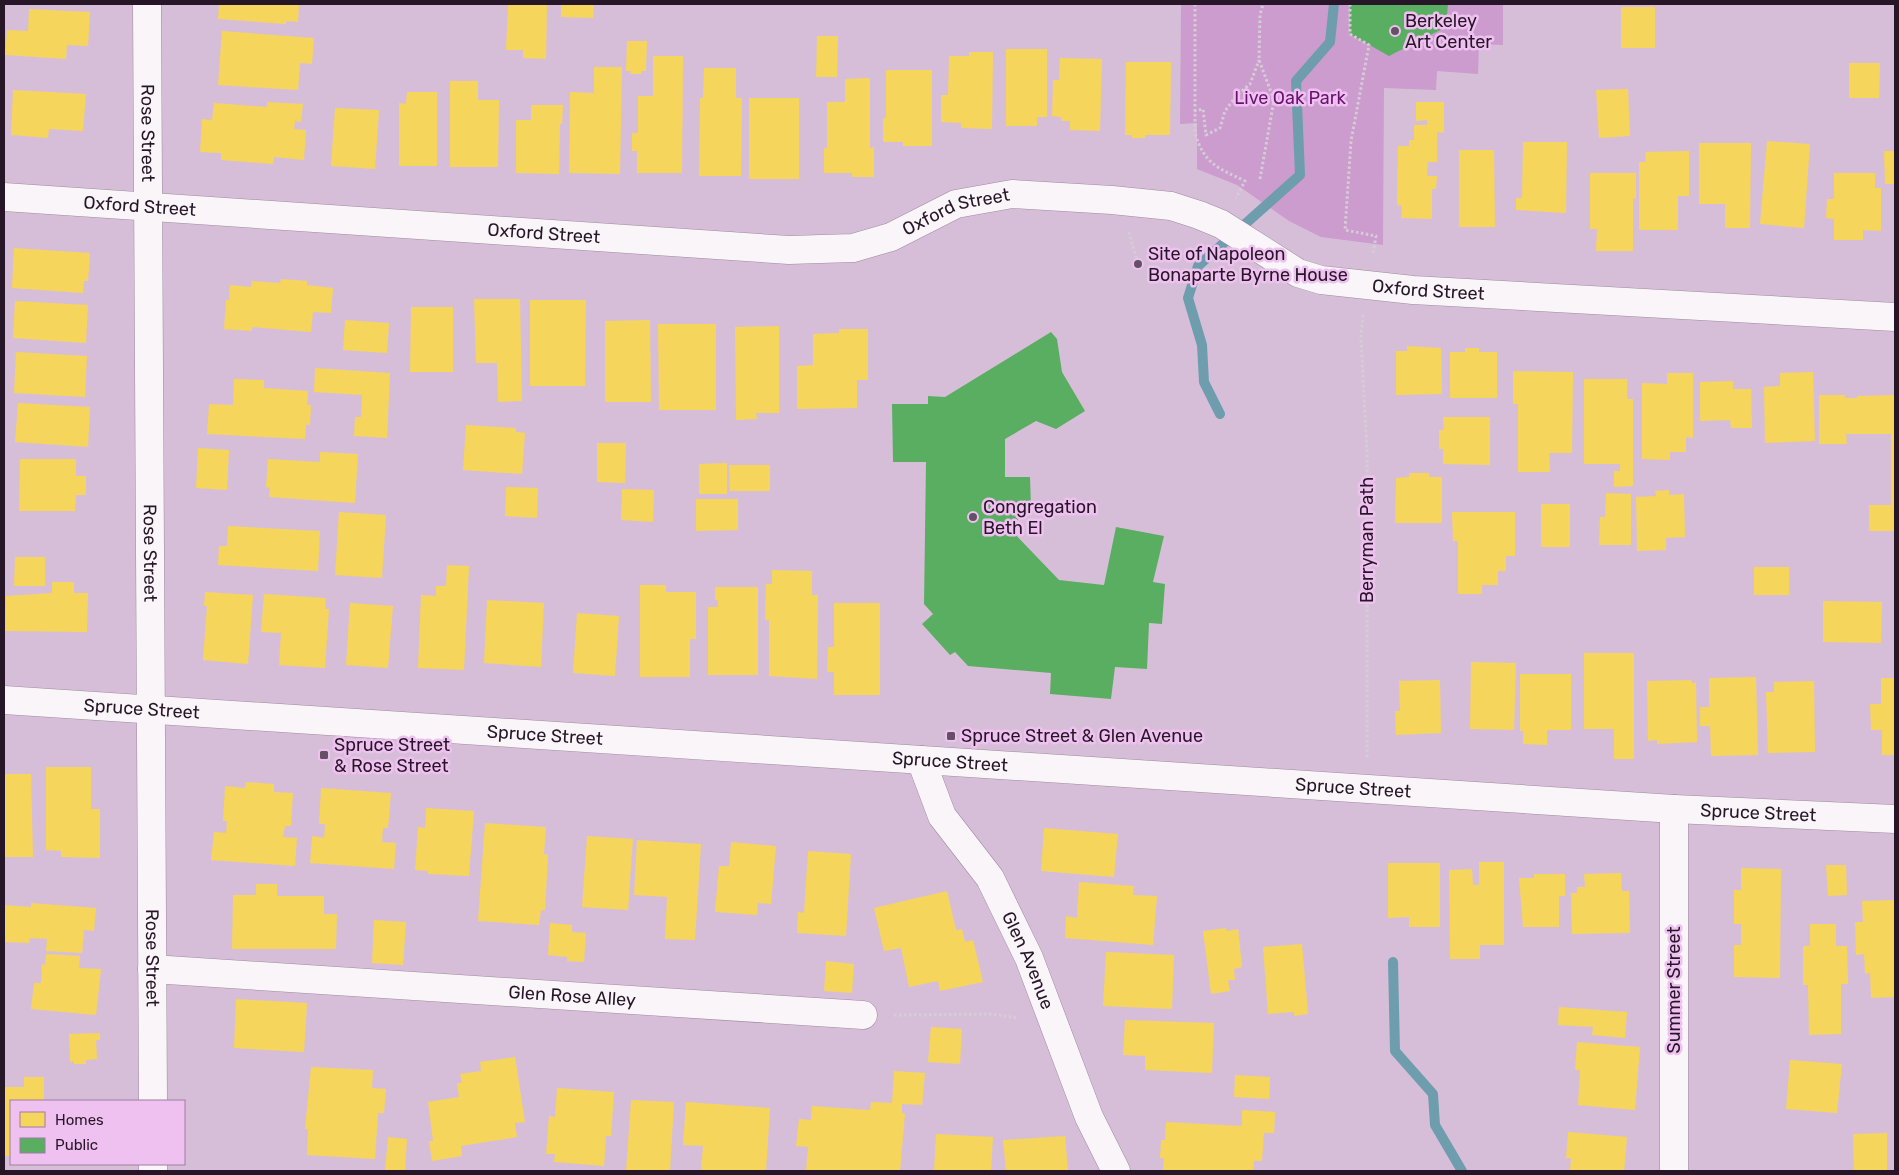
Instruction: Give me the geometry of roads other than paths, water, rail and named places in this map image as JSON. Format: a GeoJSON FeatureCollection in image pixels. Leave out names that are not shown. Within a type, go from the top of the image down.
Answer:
{"type":"FeatureCollection","features":[{"type":"Feature","properties":{"kind":"street","name":"Rose Street"},"geometry":{"type":"LineString","coordinates":[[146,4],[149,206],[153,1100]]}},
{"type":"Feature","properties":{"kind":"street","name":"Oxford Street"},"geometry":{"type":"LineString","coordinates":[[4,197],[789,250],[853,248],[891,236],[956,204],[1012,194],[1112,200],[1171,206],[1199,215],[1226,228],[1298,273],[1321,280],[1413,290],[1895,317]]}},
{"type":"Feature","properties":{"kind":"street","name":"Spruce Street"},"geometry":{"type":"LineString","coordinates":[[4,700],[1674,809],[1895,819]]}},
{"type":"Feature","properties":{"kind":"street","name":"Glen Avenue"},"geometry":{"type":"LineString","coordinates":[[921,760],[942,816],[990,878],[1030,958],[1088,1117],[1116,1171]]}},
{"type":"Feature","properties":{"kind":"street","name":"Summer Street"},"geometry":{"type":"LineString","coordinates":[[1674,809],[1674,1171]]}},
{"type":"Feature","properties":{"kind":"street","name":"Glen Rose Alley"},"geometry":{"type":"LineString","coordinates":[[152,969],[863,1015]]}},
{"type":"Feature","properties":{"kind":"waterway"},"geometry":{"type":"LineString","coordinates":[[1220,414],[1204,382],[1202,345],[1188,298],[1198,266],[1300,175],[1296,81],[1330,42],[1334,4]]}},
{"type":"Feature","properties":{"kind":"waterway"},"geometry":{"type":"LineString","coordinates":[[1393,962],[1395,1051],[1433,1094],[1435,1125],[1462,1171]]}},
{"type":"Feature","properties":{"kind":"place","name":"Berkeley Art Center"},"geometry":{"type":"Point","coordinates":[1395,31]}},
{"type":"Feature","properties":{"kind":"place","name":"Site of Napoleon Bonaparte Byrne House"},"geometry":{"type":"Point","coordinates":[1138,264]}},
{"type":"Feature","properties":{"kind":"place","name":"Congregation Beth El"},"geometry":{"type":"Point","coordinates":[973,517]}},
{"type":"Feature","properties":{"kind":"place","name":"Spruce Street & Glen Avenue"},"geometry":{"type":"Point","coordinates":[951,736]}},
{"type":"Feature","properties":{"kind":"place","name":"Spruce Street & Rose Street"},"geometry":{"type":"Point","coordinates":[324,755]}},
{"type":"Feature","properties":{"kind":"park label","name":"Live Oak Park"},"geometry":{"type":"Point","coordinates":[1290,98]}}]}
